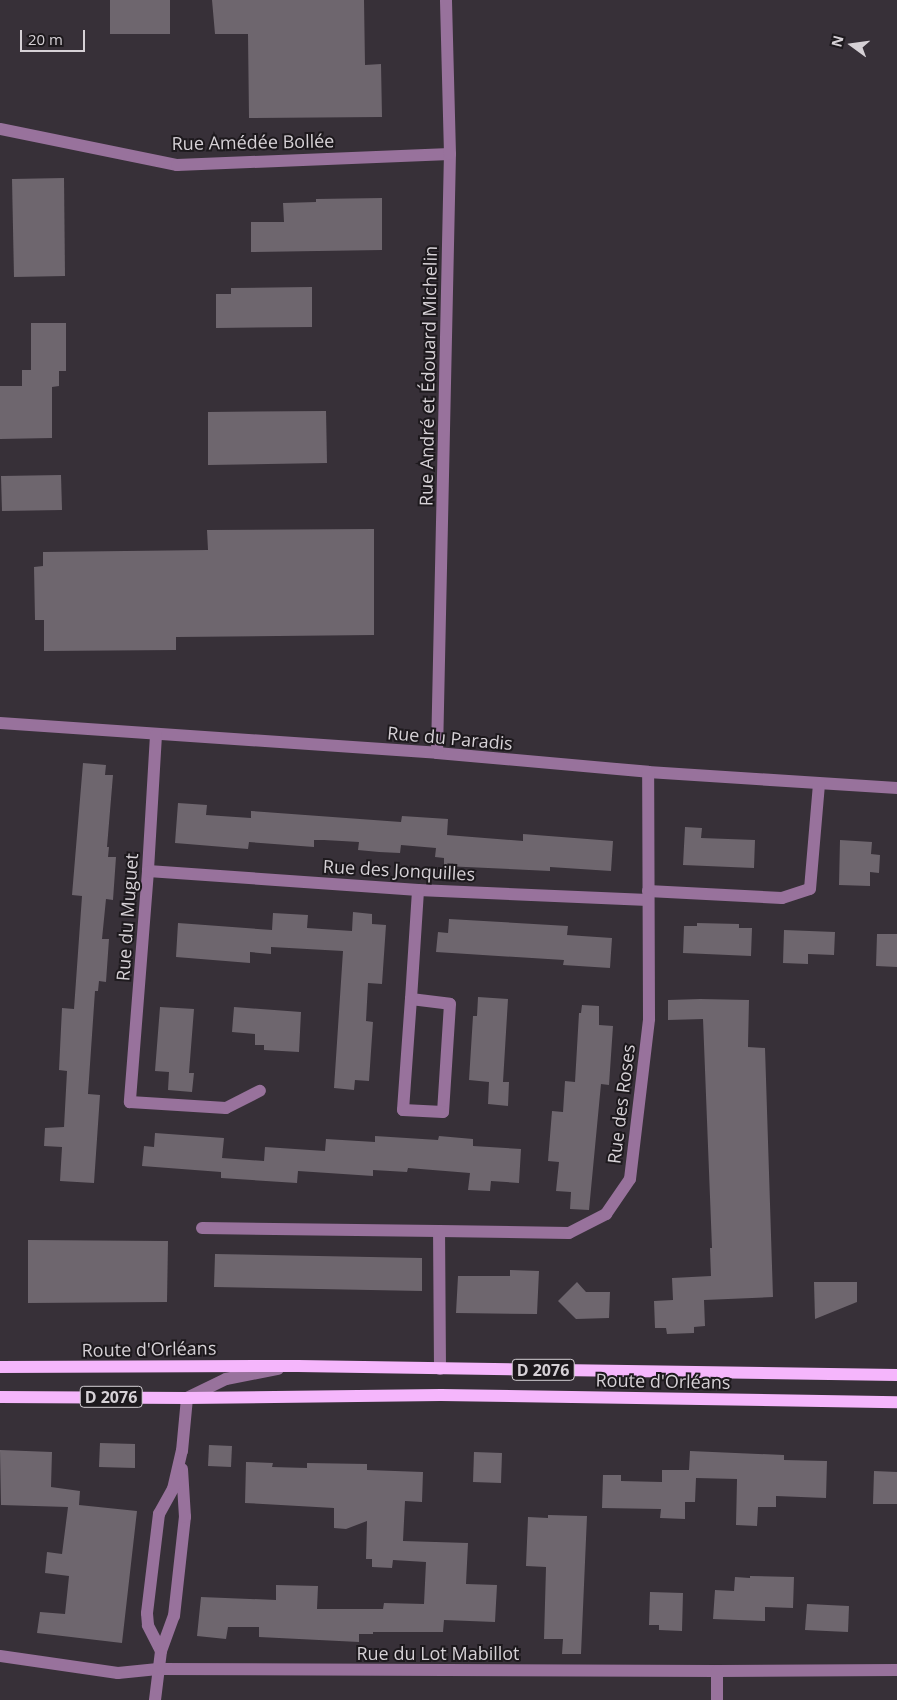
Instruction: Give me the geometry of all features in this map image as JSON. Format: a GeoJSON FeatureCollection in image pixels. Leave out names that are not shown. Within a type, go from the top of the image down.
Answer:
{"type":"FeatureCollection","features":[{"type":"Feature","properties":{"kind":"main road","name":"Route d'Orléans"},"geometry":{"type":"LineString","coordinates":[[0,1367],[298,1366],[897,1375]]}},
{"type":"Feature","properties":{"kind":"main road","name":"Route d'Orléans"},"geometry":{"type":"LineString","coordinates":[[0,1397],[188,1398],[441,1394],[897,1402]]}},
{"type":"Feature","properties":{"kind":"street","name":"Rue André et Édouard Michelin"},"geometry":{"type":"LineString","coordinates":[[437,753],[450,154],[446,0]]}},
{"type":"Feature","properties":{"kind":"street","name":"Rue Amédée Bollée"},"geometry":{"type":"LineString","coordinates":[[0,129],[177,165],[450,154]]}},
{"type":"Feature","properties":{"kind":"street","name":"Rue du Paradis"},"geometry":{"type":"LineString","coordinates":[[0,723],[437,753],[648,772],[897,788]]}},
{"type":"Feature","properties":{"kind":"street","name":"Rue du Muguet"},"geometry":{"type":"LineString","coordinates":[[156,735],[148,871],[130,1102],[226,1108],[260,1091]]}},
{"type":"Feature","properties":{"kind":"street","name":"Rue des Roses"},"geometry":{"type":"LineString","coordinates":[[202,1228],[569,1233],[606,1214],[630,1179],[649,1019],[648,772]]}},
{"type":"Feature","properties":{"kind":"street","name":"Rue des Jonquilles"},"geometry":{"type":"LineString","coordinates":[[148,871],[418,890],[782,898],[810,888],[820,783]]}},
{"type":"Feature","properties":{"kind":"street"},"geometry":{"type":"LineString","coordinates":[[411,999],[450,1004],[443,1112],[403,1110],[418,890]]}},
{"type":"Feature","properties":{"kind":"street"},"geometry":{"type":"LineString","coordinates":[[439,1231],[440,1369]]}},
{"type":"Feature","properties":{"kind":"street","name":"Route d'Orléans"},"geometry":{"type":"LineString","coordinates":[[188,1398],[226,1379],[298,1366]]}},
{"type":"Feature","properties":{"kind":"street"},"geometry":{"type":"LineString","coordinates":[[161,1651],[148,1625],[147,1613],[159,1514],[173,1489],[182,1451],[188,1398]]}},
{"type":"Feature","properties":{"kind":"street"},"geometry":{"type":"LineString","coordinates":[[155,1700],[161,1651],[174,1616],[185,1517],[182,1451]]}},
{"type":"Feature","properties":{"kind":"street","name":"Rue du Lot Mabillot"},"geometry":{"type":"LineString","coordinates":[[0,1656],[118,1673],[158,1669],[897,1670]]}},
{"type":"Feature","properties":{"kind":"street"},"geometry":{"type":"LineString","coordinates":[[717,1671],[718,1700]]}},
{"type":"Feature","properties":{"kind":"building"},"geometry":{"type":"Polygon","coordinates":[[[110,0],[170,0],[170,34],[110,34],[110,0]]]}},
{"type":"Feature","properties":{"kind":"building"},"geometry":{"type":"Polygon","coordinates":[[[212,0],[364,0],[365,65],[381,64],[382,117],[249,118],[248,34],[215,34],[212,0]]]}},
{"type":"Feature","properties":{"kind":"building"},"geometry":{"type":"Polygon","coordinates":[[[64,178],[65,276],[14,277],[12,179],[64,178]]]}},
{"type":"Feature","properties":{"kind":"building"},"geometry":{"type":"Polygon","coordinates":[[[382,198],[382,250],[251,252],[251,222],[284,222],[283,203],[316,202],[316,199],[382,198]]]}},
{"type":"Feature","properties":{"kind":"building"},"geometry":{"type":"Polygon","coordinates":[[[312,287],[312,327],[216,328],[216,294],[231,294],[231,288],[312,287]]]}},
{"type":"Feature","properties":{"kind":"building"},"geometry":{"type":"Polygon","coordinates":[[[31,323],[66,323],[66,371],[59,371],[59,386],[52,387],[52,438],[0,439],[0,386],[22,386],[22,370],[31,370],[31,323]]]}},
{"type":"Feature","properties":{"kind":"building"},"geometry":{"type":"Polygon","coordinates":[[[326,411],[327,463],[208,465],[208,412],[326,411]]]}},
{"type":"Feature","properties":{"kind":"building"},"geometry":{"type":"Polygon","coordinates":[[[61,475],[62,510],[2,511],[1,476],[61,475]]]}},
{"type":"Feature","properties":{"kind":"building"},"geometry":{"type":"Polygon","coordinates":[[[374,529],[374,635],[176,637],[176,650],[44,651],[44,620],[35,620],[34,567],[43,566],[43,552],[208,550],[207,530],[374,529]]]}},
{"type":"Feature","properties":{"kind":"building"},"geometry":{"type":"Polygon","coordinates":[[[83,763],[106,765],[105,775],[113,775],[107,847],[109,847],[108,857],[116,857],[113,900],[106,899],[102,939],[109,939],[106,982],[99,981],[98,991],[95,991],[88,1094],[100,1095],[94,1183],[60,1181],[62,1147],[44,1146],[45,1128],[64,1127],[67,1071],[59,1070],[62,1008],[74,1009],[82,896],[72,895],[83,763]]]}},
{"type":"Feature","properties":{"kind":"building"},"geometry":{"type":"Polygon","coordinates":[[[178,803],[207,805],[206,815],[251,818],[251,811],[401,822],[402,816],[448,819],[447,835],[523,841],[523,834],[613,841],[611,871],[550,867],[550,871],[444,866],[444,858],[435,857],[436,848],[401,845],[400,853],[379,852],[358,850],[359,842],[314,840],[314,847],[249,842],[248,849],[175,843],[178,803]]]}},
{"type":"Feature","properties":{"kind":"building"},"geometry":{"type":"Polygon","coordinates":[[[685,827],[702,828],[701,838],[755,840],[754,868],[683,865],[685,827]]]}},
{"type":"Feature","properties":{"kind":"building"},"geometry":{"type":"Polygon","coordinates":[[[840,840],[872,842],[871,854],[880,855],[879,873],[870,872],[870,886],[839,885],[840,840]]]}},
{"type":"Feature","properties":{"kind":"building"},"geometry":{"type":"Polygon","coordinates":[[[353,912],[372,914],[372,924],[386,925],[382,984],[368,983],[366,1021],[373,1022],[369,1081],[355,1080],[354,1090],[334,1088],[343,951],[271,947],[271,954],[250,952],[250,963],[176,957],[178,923],[272,930],[273,913],[308,915],[307,928],[352,931],[353,912]]]}},
{"type":"Feature","properties":{"kind":"building"},"geometry":{"type":"Polygon","coordinates":[[[449,919],[568,926],[567,935],[612,938],[610,968],[563,965],[564,960],[436,952],[438,932],[448,933],[449,919]]]}},
{"type":"Feature","properties":{"kind":"building"},"geometry":{"type":"Polygon","coordinates":[[[697,923],[739,924],[739,928],[752,928],[751,956],[683,953],[684,926],[697,926],[697,923]]]}},
{"type":"Feature","properties":{"kind":"building"},"geometry":{"type":"Polygon","coordinates":[[[784,930],[835,932],[834,955],[808,954],[808,964],[783,963],[784,930]]]}},
{"type":"Feature","properties":{"kind":"building"},"geometry":{"type":"Polygon","coordinates":[[[877,934],[897,934],[897,967],[876,966],[877,934]]]}},
{"type":"Feature","properties":{"kind":"building"},"geometry":{"type":"Polygon","coordinates":[[[478,997],[508,999],[503,1082],[509,1082],[508,1106],[488,1104],[489,1082],[469,1080],[473,1016],[477,1016],[478,997]]]}},
{"type":"Feature","properties":{"kind":"building"},"geometry":{"type":"Polygon","coordinates":[[[668,1000],[749,1000],[748,1047],[765,1048],[773,1297],[704,1300],[705,1326],[694,1327],[694,1333],[667,1334],[666,1328],[655,1328],[654,1301],[673,1300],[672,1278],[711,1276],[710,1248],[712,1248],[703,1019],[668,1020],[668,1000]]]}},
{"type":"Feature","properties":{"kind":"building"},"geometry":{"type":"Polygon","coordinates":[[[582,1005],[599,1006],[599,1025],[613,1026],[609,1085],[601,1084],[589,1210],[570,1209],[571,1192],[556,1191],[559,1162],[548,1161],[552,1111],[563,1112],[565,1081],[575,1082],[579,1013],[581,1013],[582,1005]]]}},
{"type":"Feature","properties":{"kind":"building"},"geometry":{"type":"Polygon","coordinates":[[[160,1007],[194,1009],[189,1073],[194,1073],[192,1092],[168,1090],[169,1072],[155,1071],[160,1007]]]}},
{"type":"Feature","properties":{"kind":"building"},"geometry":{"type":"Polygon","coordinates":[[[234,1007],[301,1012],[299,1052],[264,1050],[264,1045],[255,1045],[255,1034],[232,1032],[234,1007]]]}},
{"type":"Feature","properties":{"kind":"building"},"geometry":{"type":"Polygon","coordinates":[[[155,1133],[224,1138],[222,1158],[264,1161],[265,1147],[325,1151],[326,1139],[375,1142],[375,1136],[438,1140],[439,1136],[473,1139],[473,1146],[521,1149],[519,1183],[491,1181],[490,1191],[468,1190],[470,1173],[408,1168],[407,1172],[373,1170],[373,1176],[298,1171],[297,1183],[221,1178],[221,1172],[142,1166],[144,1146],[154,1147],[155,1133]]]}},
{"type":"Feature","properties":{"kind":"building"},"geometry":{"type":"Polygon","coordinates":[[[28,1240],[168,1241],[167,1302],[28,1303],[28,1240]]]}},
{"type":"Feature","properties":{"kind":"building"},"geometry":{"type":"Polygon","coordinates":[[[215,1254],[422,1258],[422,1291],[214,1287],[215,1254]]]}},
{"type":"Feature","properties":{"kind":"building"},"geometry":{"type":"Polygon","coordinates":[[[510,1270],[539,1271],[537,1314],[456,1313],[458,1276],[510,1276],[510,1270]]]}},
{"type":"Feature","properties":{"kind":"building"},"geometry":{"type":"Polygon","coordinates":[[[577,1282],[586,1292],[610,1292],[609,1318],[576,1319],[558,1301],[577,1282]]]}},
{"type":"Feature","properties":{"kind":"building"},"geometry":{"type":"Polygon","coordinates":[[[814,1282],[857,1282],[857,1302],[815,1319],[814,1282]]]}},
{"type":"Feature","properties":{"kind":"building"},"geometry":{"type":"Polygon","coordinates":[[[100,1443],[135,1444],[135,1468],[99,1467],[100,1443]]]}},
{"type":"Feature","properties":{"kind":"building"},"geometry":{"type":"Polygon","coordinates":[[[209,1445],[232,1446],[231,1467],[208,1466],[209,1445]]]}},
{"type":"Feature","properties":{"kind":"building"},"geometry":{"type":"Polygon","coordinates":[[[0,1450],[52,1452],[51,1487],[80,1491],[79,1505],[137,1511],[122,1643],[37,1633],[40,1612],[65,1614],[69,1576],[45,1573],[47,1552],[62,1554],[68,1507],[1,1505],[0,1450]]]}},
{"type":"Feature","properties":{"kind":"building"},"geometry":{"type":"Polygon","coordinates":[[[690,1451],[784,1455],[784,1460],[827,1461],[826,1498],[776,1496],[776,1507],[758,1507],[757,1526],[736,1525],[737,1479],[696,1478],[695,1502],[685,1502],[685,1519],[660,1518],[661,1509],[602,1508],[603,1475],[621,1475],[621,1481],[662,1482],[662,1470],[689,1470],[690,1451]]]}},
{"type":"Feature","properties":{"kind":"building"},"geometry":{"type":"Polygon","coordinates":[[[474,1452],[502,1453],[501,1483],[473,1482],[474,1452]]]}},
{"type":"Feature","properties":{"kind":"building"},"geometry":{"type":"Polygon","coordinates":[[[246,1462],[273,1463],[272,1467],[307,1468],[307,1463],[367,1464],[367,1470],[423,1472],[422,1502],[405,1501],[403,1541],[468,1543],[466,1584],[497,1585],[495,1622],[444,1620],[443,1632],[373,1632],[373,1634],[359,1634],[359,1642],[259,1637],[259,1627],[228,1627],[226,1639],[197,1636],[201,1597],[276,1600],[276,1585],[318,1586],[317,1609],[383,1609],[384,1603],[424,1604],[426,1562],[393,1560],[392,1568],[372,1567],[372,1559],[366,1559],[367,1521],[346,1529],[334,1528],[334,1508],[245,1503],[246,1462]]]}},
{"type":"Feature","properties":{"kind":"building"},"geometry":{"type":"Polygon","coordinates":[[[874,1471],[897,1472],[897,1504],[873,1504],[874,1471]]]}},
{"type":"Feature","properties":{"kind":"building"},"geometry":{"type":"Polygon","coordinates":[[[548,1515],[587,1516],[581,1654],[562,1654],[563,1639],[544,1639],[546,1567],[526,1566],[528,1517],[548,1518],[548,1515]]]}},
{"type":"Feature","properties":{"kind":"building"},"geometry":{"type":"Polygon","coordinates":[[[750,1576],[794,1577],[793,1608],[765,1607],[765,1621],[713,1619],[715,1590],[734,1591],[735,1577],[750,1578],[750,1576]]]}},
{"type":"Feature","properties":{"kind":"building"},"geometry":{"type":"Polygon","coordinates":[[[650,1592],[683,1593],[682,1631],[659,1630],[659,1625],[649,1625],[650,1592]]]}},
{"type":"Feature","properties":{"kind":"building"},"geometry":{"type":"Polygon","coordinates":[[[807,1604],[849,1606],[848,1632],[805,1630],[807,1604]]]}}]}
